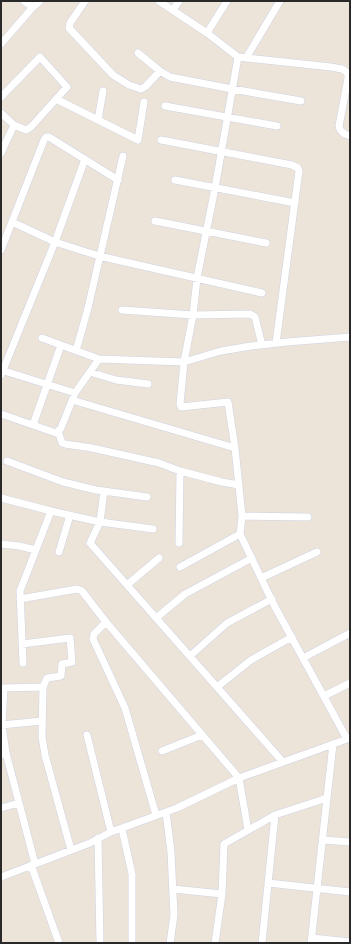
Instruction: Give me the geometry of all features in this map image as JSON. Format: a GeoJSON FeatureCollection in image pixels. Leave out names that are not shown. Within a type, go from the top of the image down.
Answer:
{"type":"FeatureCollection","features":[{"type":"Feature","properties":{"kind":"street"},"geometry":{"type":"LineString","coordinates":[[24,1],[33,7]]}},
{"type":"Feature","properties":{"kind":"street"},"geometry":{"type":"LineString","coordinates":[[1,44],[40,1]]}},
{"type":"Feature","properties":{"kind":"street"},"geometry":{"type":"LineString","coordinates":[[84,1],[70,23],[69,28],[113,75],[129,85],[141,89],[146,86],[160,71]]}},
{"type":"Feature","properties":{"kind":"street"},"geometry":{"type":"LineString","coordinates":[[159,1],[208,33],[238,57],[331,66],[347,72],[348,78],[339,126],[340,131],[350,136]]}},
{"type":"Feature","properties":{"kind":"street"},"geometry":{"type":"LineString","coordinates":[[173,10],[179,1]]}},
{"type":"Feature","properties":{"kind":"street"},"geometry":{"type":"LineString","coordinates":[[208,33],[227,1]]}},
{"type":"Feature","properties":{"kind":"street"},"geometry":{"type":"LineString","coordinates":[[246,58],[280,1]]}},
{"type":"Feature","properties":{"kind":"street"},"geometry":{"type":"LineString","coordinates":[[138,53],[170,77],[301,100]]}},
{"type":"Feature","properties":{"kind":"street"},"geometry":{"type":"LineString","coordinates":[[1,97],[40,57],[67,87],[26,130],[14,125],[1,113]]}},
{"type":"Feature","properties":{"kind":"street"},"geometry":{"type":"LineString","coordinates":[[1,877],[71,850],[111,832],[166,812],[239,778],[348,739],[303,658],[261,578],[240,534],[242,516],[235,448],[228,402],[181,407],[180,404],[184,362],[193,315],[197,278],[215,188],[238,57]]}},
{"type":"Feature","properties":{"kind":"street"},"geometry":{"type":"LineString","coordinates":[[342,69],[350,64]]}},
{"type":"Feature","properties":{"kind":"street"},"geometry":{"type":"LineString","coordinates":[[98,120],[104,91]]}},
{"type":"Feature","properties":{"kind":"street"},"geometry":{"type":"LineString","coordinates":[[56,99],[138,140],[144,102]]}},
{"type":"Feature","properties":{"kind":"street"},"geometry":{"type":"LineString","coordinates":[[165,106],[277,126]]}},
{"type":"Feature","properties":{"kind":"street"},"geometry":{"type":"LineString","coordinates":[[2,150],[14,125]]}},
{"type":"Feature","properties":{"kind":"street"},"geometry":{"type":"LineString","coordinates":[[1,250],[3,241],[12,222],[44,138],[49,137],[118,180]]}},
{"type":"Feature","properties":{"kind":"street"},"geometry":{"type":"LineString","coordinates":[[161,140],[297,166],[299,171],[276,343]]}},
{"type":"Feature","properties":{"kind":"street"},"geometry":{"type":"LineString","coordinates":[[76,351],[88,308],[123,156]]}},
{"type":"Feature","properties":{"kind":"street"},"geometry":{"type":"LineString","coordinates":[[85,159],[54,242],[1,372],[48,384],[73,397],[235,448]]}},
{"type":"Feature","properties":{"kind":"street"},"geometry":{"type":"LineString","coordinates":[[175,180],[295,203]]}},
{"type":"Feature","properties":{"kind":"street"},"geometry":{"type":"LineString","coordinates":[[155,221],[266,243]]}},
{"type":"Feature","properties":{"kind":"street"},"geometry":{"type":"LineString","coordinates":[[12,222],[54,242],[100,256],[262,293]]}},
{"type":"Feature","properties":{"kind":"street"},"geometry":{"type":"LineString","coordinates":[[122,310],[193,315],[253,315],[262,345]]}},
{"type":"Feature","properties":{"kind":"street"},"geometry":{"type":"LineString","coordinates":[[42,338],[99,359],[184,362],[221,352],[262,345],[350,337]]}},
{"type":"Feature","properties":{"kind":"street"},"geometry":{"type":"LineString","coordinates":[[32,425],[61,346]]}},
{"type":"Feature","properties":{"kind":"street"},"geometry":{"type":"LineString","coordinates":[[1,414],[56,433],[61,428],[73,397],[99,359]]}},
{"type":"Feature","properties":{"kind":"street"},"geometry":{"type":"LineString","coordinates":[[90,372],[116,380],[148,384]]}},
{"type":"Feature","properties":{"kind":"street"},"geometry":{"type":"LineString","coordinates":[[58,431],[62,443],[65,444],[92,448],[160,463],[180,471],[222,482],[239,484]]}},
{"type":"Feature","properties":{"kind":"street"},"geometry":{"type":"LineString","coordinates":[[6,461],[63,482],[104,491],[146,497]]}},
{"type":"Feature","properties":{"kind":"street"},"geometry":{"type":"LineString","coordinates":[[179,543],[180,471]]}},
{"type":"Feature","properties":{"kind":"street"},"geometry":{"type":"LineString","coordinates":[[104,491],[100,522],[90,543],[283,762]]}},
{"type":"Feature","properties":{"kind":"street"},"geometry":{"type":"LineString","coordinates":[[1,498],[100,522],[153,529]]}},
{"type":"Feature","properties":{"kind":"street"},"geometry":{"type":"LineString","coordinates":[[23,663],[20,591],[51,511]]}},
{"type":"Feature","properties":{"kind":"street"},"geometry":{"type":"LineString","coordinates":[[59,552],[70,515]]}},
{"type":"Feature","properties":{"kind":"street"},"geometry":{"type":"LineString","coordinates":[[242,516],[308,517]]}},
{"type":"Feature","properties":{"kind":"street"},"geometry":{"type":"LineString","coordinates":[[180,567],[240,534]]}},
{"type":"Feature","properties":{"kind":"street"},"geometry":{"type":"LineString","coordinates":[[1,544],[36,550]]}},
{"type":"Feature","properties":{"kind":"street"},"geometry":{"type":"LineString","coordinates":[[261,578],[317,552]]}},
{"type":"Feature","properties":{"kind":"street"},"geometry":{"type":"LineString","coordinates":[[127,585],[159,558]]}},
{"type":"Feature","properties":{"kind":"street"},"geometry":{"type":"LineString","coordinates":[[156,618],[184,594],[252,558]]}},
{"type":"Feature","properties":{"kind":"street"},"geometry":{"type":"LineString","coordinates":[[20,600],[80,589],[106,622],[239,778],[248,830]]}},
{"type":"Feature","properties":{"kind":"street"},"geometry":{"type":"LineString","coordinates":[[190,656],[227,624],[272,599]]}},
{"type":"Feature","properties":{"kind":"street"},"geometry":{"type":"LineString","coordinates":[[106,622],[94,634],[94,642],[125,708],[156,815]]}},
{"type":"Feature","properties":{"kind":"street"},"geometry":{"type":"LineString","coordinates":[[303,658],[350,633]]}},
{"type":"Feature","properties":{"kind":"street"},"geometry":{"type":"LineString","coordinates":[[217,687],[251,660],[292,637]]}},
{"type":"Feature","properties":{"kind":"street"},"geometry":{"type":"LineString","coordinates":[[22,644],[70,638],[72,662],[62,664],[61,676],[47,678],[43,687],[42,737],[45,755],[71,850]]}},
{"type":"Feature","properties":{"kind":"street"},"geometry":{"type":"LineString","coordinates":[[324,696],[350,683]]}},
{"type":"Feature","properties":{"kind":"street"},"geometry":{"type":"LineString","coordinates":[[43,687],[2,688],[1,725],[4,754],[19,803],[33,865],[58,943]]}},
{"type":"Feature","properties":{"kind":"street"},"geometry":{"type":"LineString","coordinates":[[1,725],[42,721]]}},
{"type":"Feature","properties":{"kind":"street"},"geometry":{"type":"LineString","coordinates":[[87,735],[111,832]]}},
{"type":"Feature","properties":{"kind":"street"},"geometry":{"type":"LineString","coordinates":[[162,751],[202,735]]}},
{"type":"Feature","properties":{"kind":"street"},"geometry":{"type":"LineString","coordinates":[[333,744],[311,940],[350,942]]}},
{"type":"Feature","properties":{"kind":"street"},"geometry":{"type":"LineString","coordinates":[[215,943],[222,894],[224,844],[276,815],[327,798]]}},
{"type":"Feature","properties":{"kind":"street"},"geometry":{"type":"LineString","coordinates":[[1,808],[19,803]]}},
{"type":"Feature","properties":{"kind":"street"},"geometry":{"type":"LineString","coordinates":[[166,812],[171,852],[174,915],[170,943]]}},
{"type":"Feature","properties":{"kind":"street"},"geometry":{"type":"LineString","coordinates":[[262,943],[276,815]]}},
{"type":"Feature","properties":{"kind":"street"},"geometry":{"type":"LineString","coordinates":[[122,829],[132,874],[132,943]]}},
{"type":"Feature","properties":{"kind":"street"},"geometry":{"type":"LineString","coordinates":[[98,838],[100,943]]}},
{"type":"Feature","properties":{"kind":"street"},"geometry":{"type":"LineString","coordinates":[[323,840],[350,842]]}},
{"type":"Feature","properties":{"kind":"street"},"geometry":{"type":"LineString","coordinates":[[268,883],[350,892]]}},
{"type":"Feature","properties":{"kind":"street"},"geometry":{"type":"LineString","coordinates":[[173,889],[222,894]]}}]}
